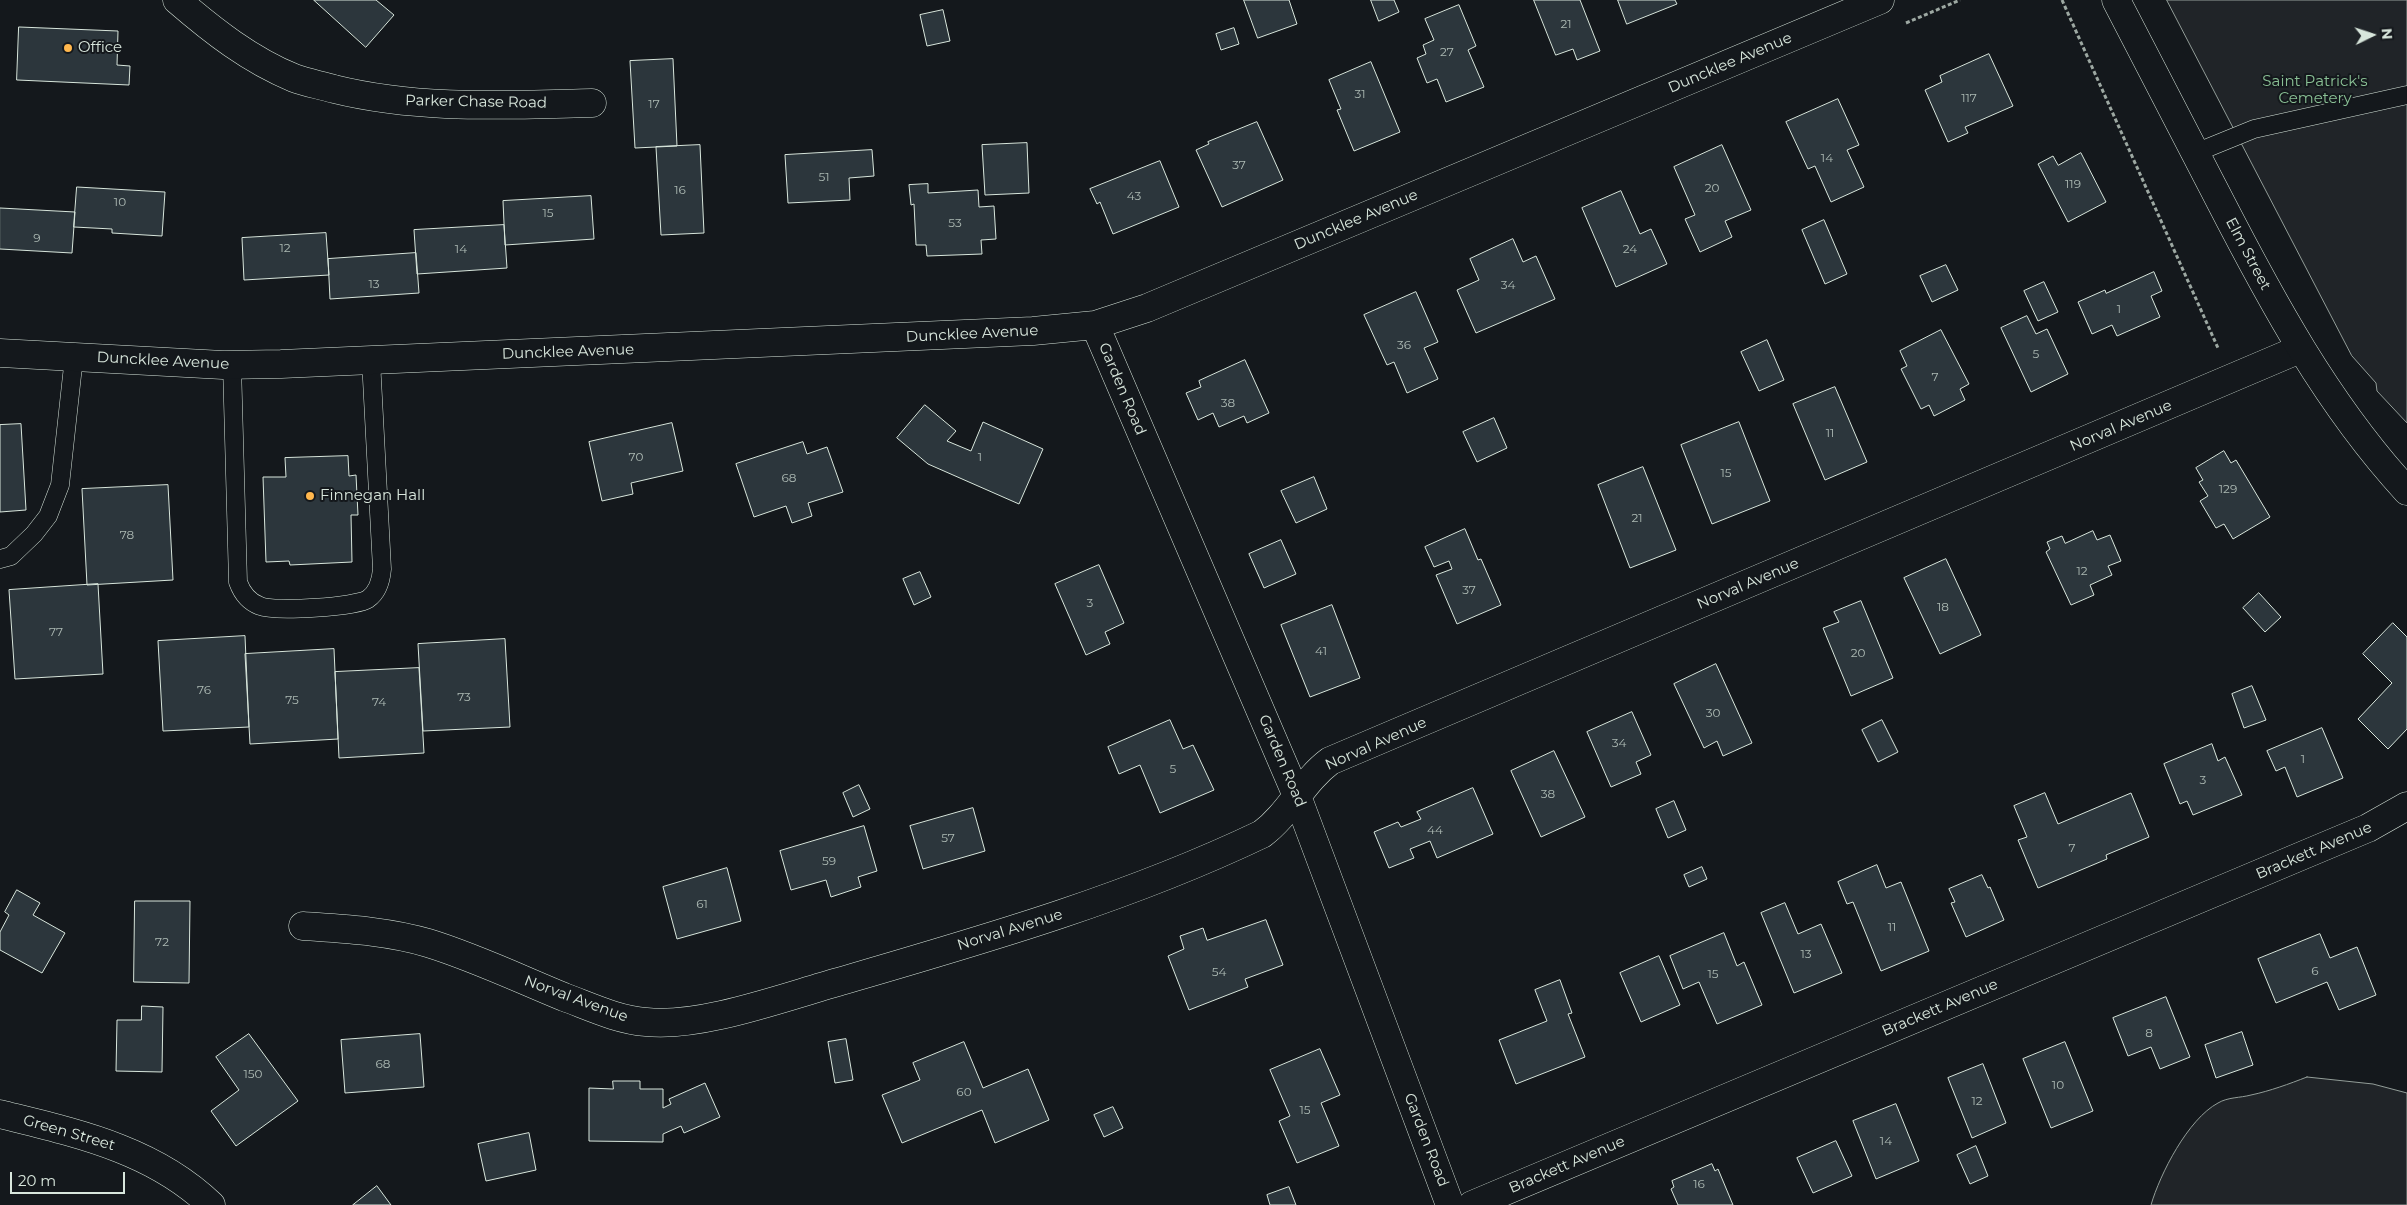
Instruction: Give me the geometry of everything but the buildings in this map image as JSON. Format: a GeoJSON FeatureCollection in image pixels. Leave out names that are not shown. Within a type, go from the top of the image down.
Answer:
{"type":"FeatureCollection","features":[{"type":"Feature","properties":{"kind":"street","name":"Parker Chase Road"},"geometry":{"type":"LineString","coordinates":[[177,0],[206,26],[272,68],[296,78],[345,91],[437,104],[493,106],[592,102]]}},
{"type":"Feature","properties":{"kind":"street","name":"Duncklee Avenue"},"geometry":{"type":"LineString","coordinates":[[0,353],[232,364],[371,360],[1033,331],[1095,324],[1147,308],[1880,0]]}},
{"type":"Feature","properties":{"kind":"street","name":"Elm Street"},"geometry":{"type":"LineString","coordinates":[[2116,0],[2300,349],[2348,419],[2407,491]]}},
{"type":"Feature","properties":{"kind":"street","name":"Garden Road"},"geometry":{"type":"LineString","coordinates":[[1095,324],[1297,796],[1450,1205]]}},
{"type":"Feature","properties":{"kind":"street","name":"Norval Avenue"},"geometry":{"type":"LineString","coordinates":[[303,926],[380,933],[428,943],[619,1017],[646,1022],[672,1022],[735,1011],[1004,933],[1084,907],[1160,878],[1262,834],[1276,823],[1317,772],[1330,761],[2300,349]]}},
{"type":"Feature","properties":{"kind":"street","name":"Brackett Avenue"},"geometry":{"type":"LineString","coordinates":[[1472,1205],[2368,828],[2407,806]]}},
{"type":"Feature","properties":{"kind":"street","name":"Green Street"},"geometry":{"type":"LineString","coordinates":[[0,1114],[81,1135],[148,1159],[181,1179],[211,1205]]}},
{"type":"Feature","properties":{"kind":"lane"},"geometry":{"type":"LineString","coordinates":[[2195,153],[2254,129],[2407,95]]}},
{"type":"Feature","properties":{"kind":"lane"},"geometry":{"type":"LineString","coordinates":[[0,559],[10,556],[34,534],[48,516],[60,485],[74,357]]}},
{"type":"Feature","properties":{"kind":"lane"},"geometry":{"type":"LineString","coordinates":[[232,364],[238,582],[244,594],[253,603],[273,608],[356,604],[373,594],[380,582],[382,569],[371,360]]}},
{"type":"Feature","properties":{"kind":"path"},"geometry":{"type":"LineString","coordinates":[[1905,23],[1960,0]]}},
{"type":"Feature","properties":{"kind":"path"},"geometry":{"type":"LineString","coordinates":[[2062,0],[2222,357]]}},
{"type":"Feature","properties":{"kind":"green space","name":"Saint Patrick's Cemetery"},"geometry":{"type":"Polygon","coordinates":[[[2167,0],[2407,0],[2407,423],[2377,391],[2376,383],[2352,356],[2167,0]]]}},
{"type":"Feature","properties":{"kind":"green space"},"geometry":{"type":"Polygon","coordinates":[[[2307,1077],[2373,1084],[2407,1093],[2407,1205],[2151,1205],[2168,1163],[2186,1134],[2207,1111],[2226,1100],[2265,1091],[2307,1077]]]}},
{"type":"Feature","properties":{"kind":"place","name":"Office"},"geometry":{"type":"Point","coordinates":[68,48]}},
{"type":"Feature","properties":{"kind":"place","name":"Finnegan Hall"},"geometry":{"type":"Point","coordinates":[310,496]}}]}
